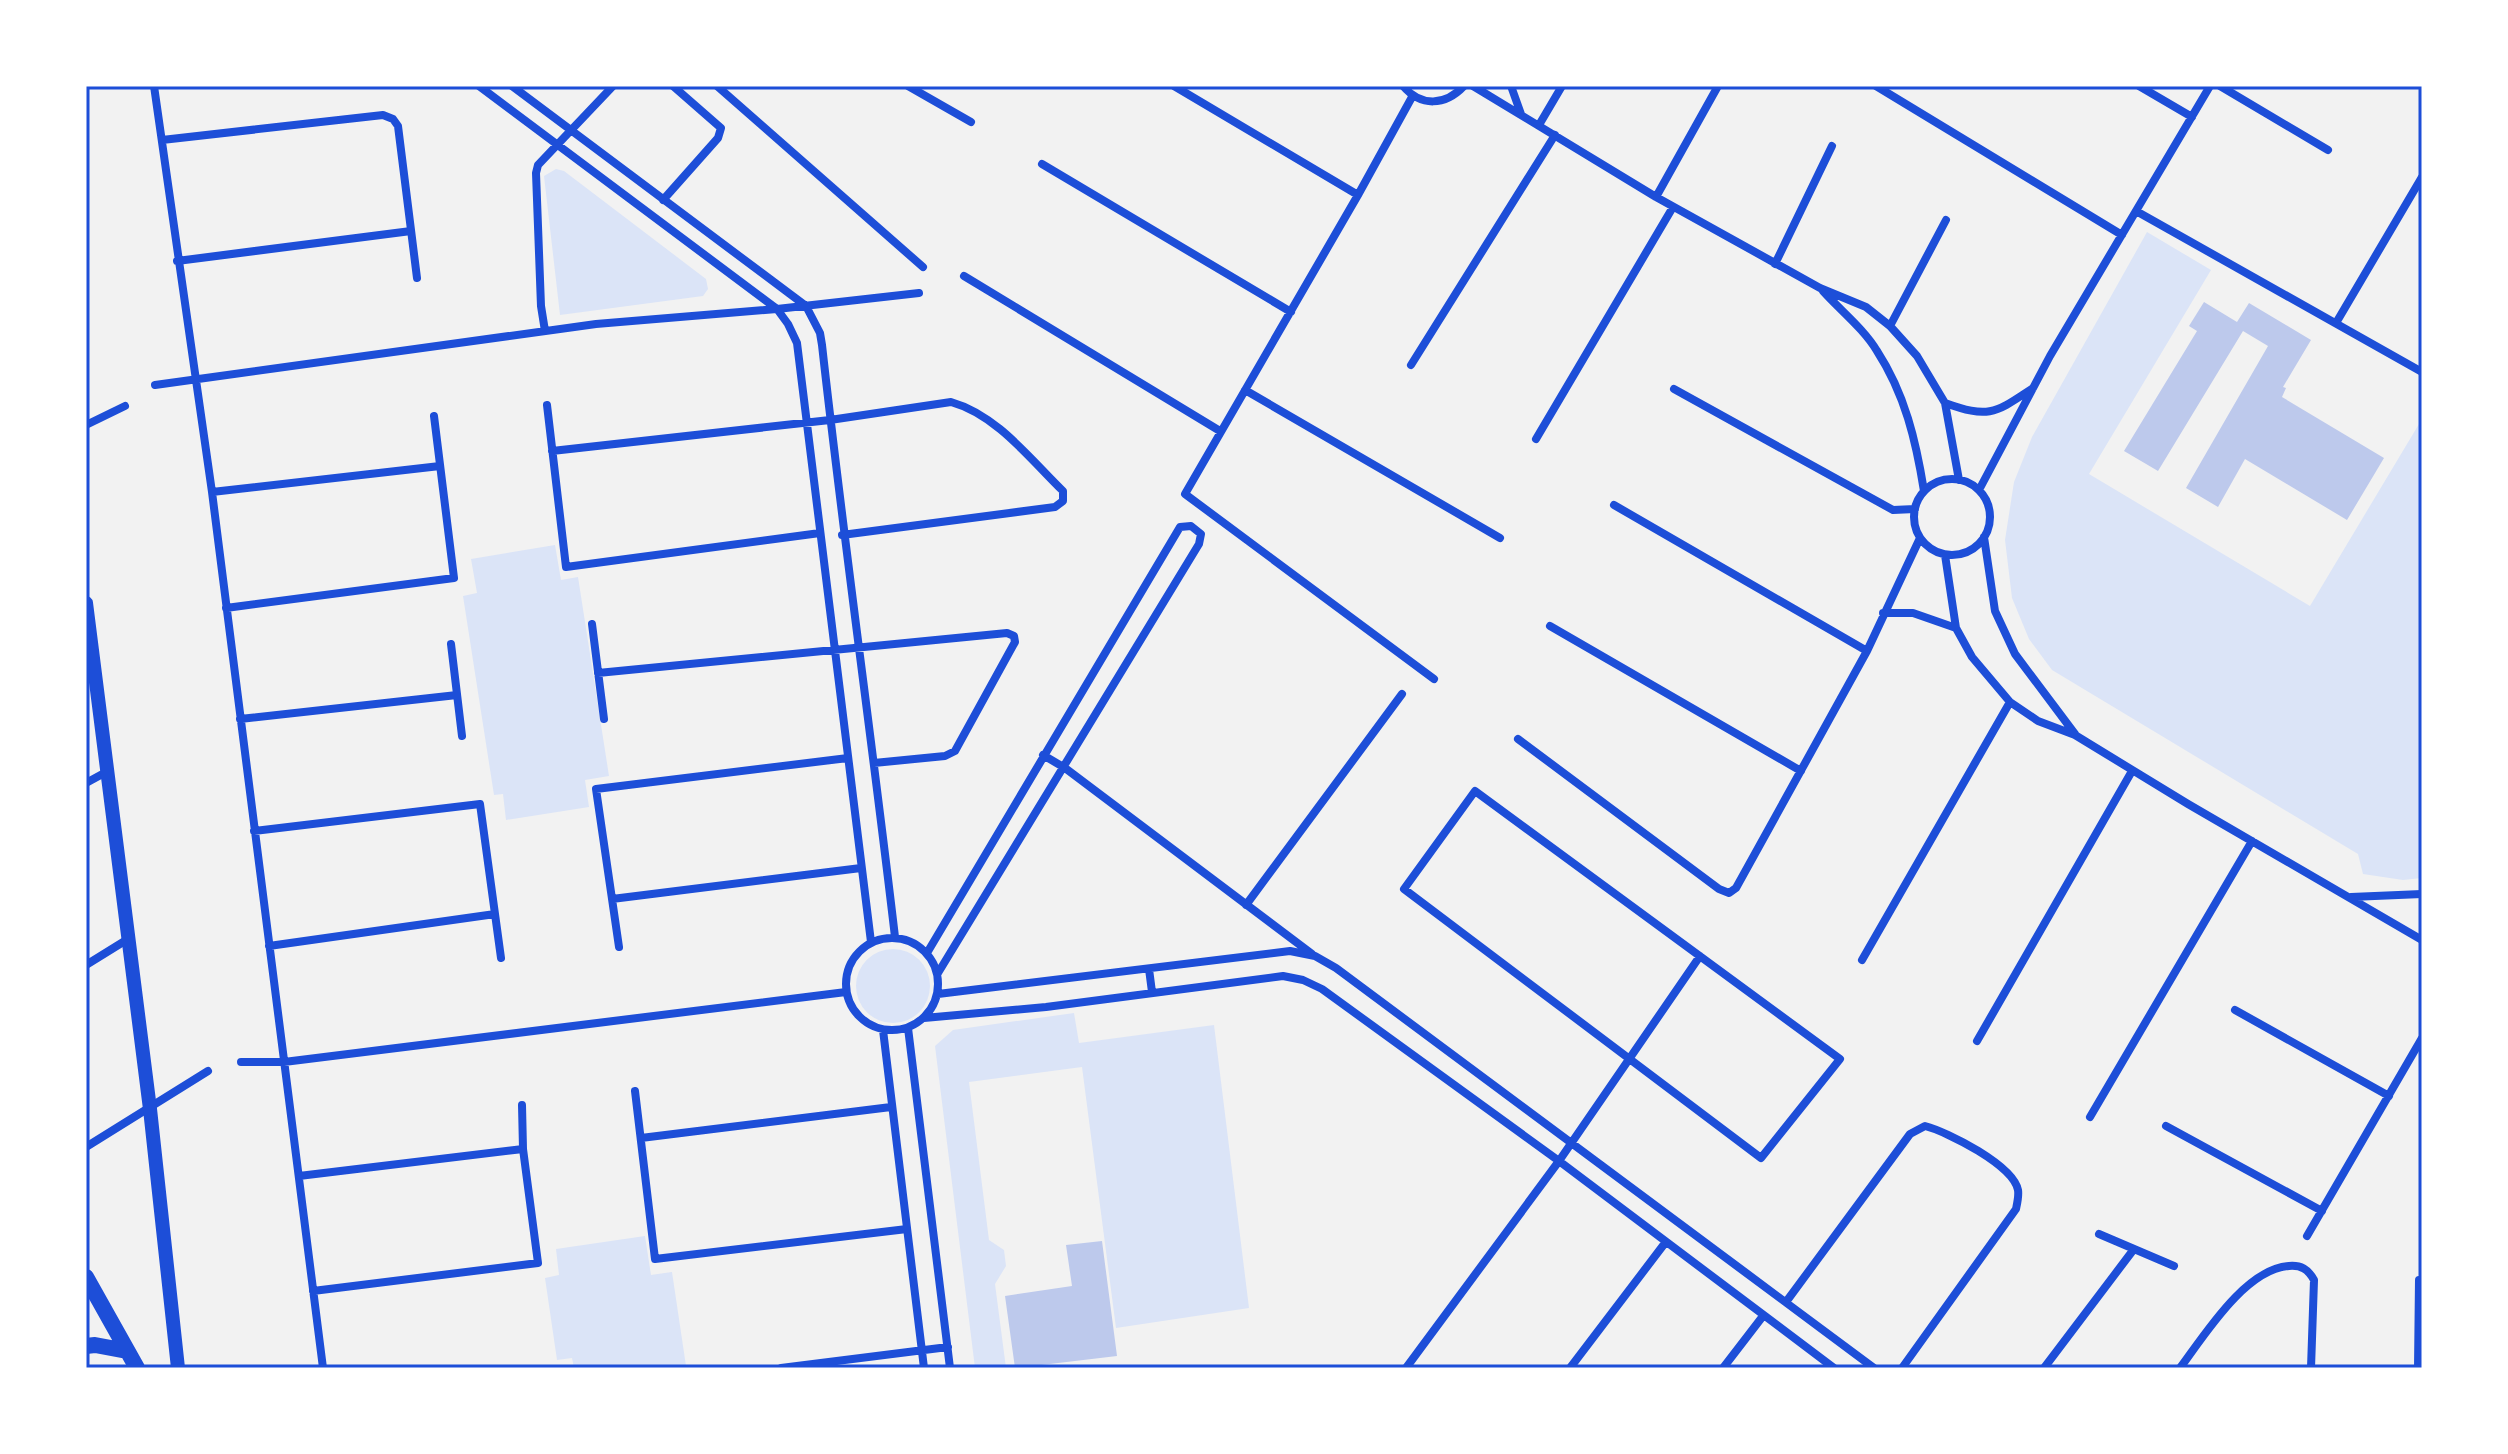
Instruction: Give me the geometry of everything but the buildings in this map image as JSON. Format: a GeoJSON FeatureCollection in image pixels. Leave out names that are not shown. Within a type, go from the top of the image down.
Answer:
{"type":"FeatureCollection","features":[{"type":"Feature","properties":{"kind":"main road"},"geometry":{"type":"LineString","coordinates":[[86,1277],[137,1368]]}},
{"type":"Feature","properties":{"kind":"main road"},"geometry":{"type":"LineString","coordinates":[[86,1346],[127,1351]]}},
{"type":"Feature","properties":{"kind":"street"},"geometry":{"type":"LineString","coordinates":[[154,86],[212,492],[323,1368]]}},
{"type":"Feature","properties":{"kind":"street"},"geometry":{"type":"LineString","coordinates":[[479,86],[777,309],[797,343],[871,942]]}},
{"type":"Feature","properties":{"kind":"street"},"geometry":{"type":"LineString","coordinates":[[512,86],[806,306],[820,333],[842,535],[860,648],[895,937]]}},
{"type":"Feature","properties":{"kind":"street"},"geometry":{"type":"LineString","coordinates":[[545,331],[541,306],[538,165],[613,86]]}},
{"type":"Feature","properties":{"kind":"street"},"geometry":{"type":"LineString","coordinates":[[663,200],[718,138],[721,128],[673,86]]}},
{"type":"Feature","properties":{"kind":"street"},"geometry":{"type":"LineString","coordinates":[[717,86],[923,267]]}},
{"type":"Feature","properties":{"kind":"street"},"geometry":{"type":"LineString","coordinates":[[908,86],[971,122]]}},
{"type":"Feature","properties":{"kind":"street"},"geometry":{"type":"LineString","coordinates":[[1174,86],[1358,195]]}},
{"type":"Feature","properties":{"kind":"street"},"geometry":{"type":"LineString","coordinates":[[1403,86],[1412,97],[1432,103],[1453,98],[1464,86]]}},
{"type":"Feature","properties":{"kind":"street"},"geometry":{"type":"LineString","coordinates":[[1473,86],[1673,207],[1820,288],[1866,307],[1890,326],[1917,356],[1945,403],[1959,480]]}},
{"type":"Feature","properties":{"kind":"street"},"geometry":{"type":"LineString","coordinates":[[1511,86],[1521,115]]}},
{"type":"Feature","properties":{"kind":"street"},"geometry":{"type":"LineString","coordinates":[[1539,125],[1562,86]]}},
{"type":"Feature","properties":{"kind":"street"},"geometry":{"type":"LineString","coordinates":[[1656,197],[1718,86]]}},
{"type":"Feature","properties":{"kind":"street"},"geometry":{"type":"LineString","coordinates":[[1876,86],[2122,235]]}},
{"type":"Feature","properties":{"kind":"street"},"geometry":{"type":"LineString","coordinates":[[2139,86],[2192,117]]}},
{"type":"Feature","properties":{"kind":"street"},"geometry":{"type":"LineString","coordinates":[[1979,490],[2034,388],[2210,86]]}},
{"type":"Feature","properties":{"kind":"street"},"geometry":{"type":"LineString","coordinates":[[2220,86],[2328,150]]}},
{"type":"Feature","properties":{"kind":"street"},"geometry":{"type":"LineString","coordinates":[[1412,97],[1185,494],[1434,679]]}},
{"type":"Feature","properties":{"kind":"street"},"geometry":{"type":"LineString","coordinates":[[162,140],[383,115],[393,119],[398,126],[417,278]]}},
{"type":"Feature","properties":{"kind":"street"},"geometry":{"type":"LineString","coordinates":[[1411,365],[1555,135]]}},
{"type":"Feature","properties":{"kind":"street"},"geometry":{"type":"LineString","coordinates":[[1775,264],[1832,146]]}},
{"type":"Feature","properties":{"kind":"street"},"geometry":{"type":"LineString","coordinates":[[1042,164],[1291,312]]}},
{"type":"Feature","properties":{"kind":"street"},"geometry":{"type":"LineString","coordinates":[[2336,323],[2422,177]]}},
{"type":"Feature","properties":{"kind":"street"},"geometry":{"type":"LineString","coordinates":[[1536,439],[1673,207]]}},
{"type":"Feature","properties":{"kind":"street"},"geometry":{"type":"LineString","coordinates":[[2136,211],[2422,372]]}},
{"type":"Feature","properties":{"kind":"street"},"geometry":{"type":"LineString","coordinates":[[1890,326],[1946,220]]}},
{"type":"Feature","properties":{"kind":"street"},"geometry":{"type":"LineString","coordinates":[[177,261],[411,231]]}},
{"type":"Feature","properties":{"kind":"street"},"geometry":{"type":"LineString","coordinates":[[964,276],[1220,431]]}},
{"type":"Feature","properties":{"kind":"street"},"geometry":{"type":"LineString","coordinates":[[1820,288],[1876,349],[1899,393],[1916,440],[1924,491]]}},
{"type":"Feature","properties":{"kind":"street"},"geometry":{"type":"LineString","coordinates":[[155,385],[596,324],[919,293]]}},
{"type":"Feature","properties":{"kind":"street"},"geometry":{"type":"LineString","coordinates":[[1945,403],[1981,414],[2000,410],[2034,388]]}},
{"type":"Feature","properties":{"kind":"street"},"geometry":{"type":"LineString","coordinates":[[1674,389],[1893,510],[1915,509]]}},
{"type":"Feature","properties":{"kind":"street"},"geometry":{"type":"LineString","coordinates":[[1245,390],[1500,538]]}},
{"type":"Feature","properties":{"kind":"street"},"geometry":{"type":"LineString","coordinates":[[552,451],[806,423],[951,402],[969,407],[986,417],[1063,491],[1063,501],[1055,507],[842,535]]}},
{"type":"Feature","properties":{"kind":"street"},"geometry":{"type":"LineString","coordinates":[[547,405],[566,567],[820,533]]}},
{"type":"Feature","properties":{"kind":"street"},"geometry":{"type":"LineString","coordinates":[[86,425],[125,406]]}},
{"type":"Feature","properties":{"kind":"street"},"geometry":{"type":"LineString","coordinates":[[226,608],[454,578],[434,416]]}},
{"type":"Feature","properties":{"kind":"street"},"geometry":{"type":"LineString","coordinates":[[212,492],[440,466]]}},
{"type":"Feature","properties":{"kind":"street"},"geometry":{"type":"LineString","coordinates":[[1959,480],[1979,490],[1988,505],[1990,521],[1984,537],[1968,552],[1945,555],[1931,549],[1920,538],[1914,524],[1915,509],[1924,491],[1940,481],[1959,480]]}},
{"type":"Feature","properties":{"kind":"street"},"geometry":{"type":"LineString","coordinates":[[1614,505],[1867,651]]}},
{"type":"Feature","properties":{"kind":"street"},"geometry":{"type":"LineString","coordinates":[[927,953],[1180,527],[1191,526],[1201,534],[1199,544],[938,973]]}},
{"type":"Feature","properties":{"kind":"street"},"geometry":{"type":"LineString","coordinates":[[1984,537],[1995,611],[2001,625],[2015,654],[2075,735]]}},
{"type":"Feature","properties":{"kind":"street"},"geometry":{"type":"LineString","coordinates":[[1518,739],[1719,889],[1729,893],[1736,888],[1867,651],[1920,538]]}},
{"type":"Feature","properties":{"kind":"street"},"geometry":{"type":"LineString","coordinates":[[1945,555],[1956,628],[1972,657],[2010,702],[2038,721],[2075,735],[2422,940]]}},
{"type":"Feature","properties":{"kind":"street"},"geometry":{"type":"LineString","coordinates":[[86,605],[150,1109],[178,1368]]}},
{"type":"Feature","properties":{"kind":"street"},"geometry":{"type":"LineString","coordinates":[[1883,613],[1913,613],[1956,628]]}},
{"type":"Feature","properties":{"kind":"street"},"geometry":{"type":"LineString","coordinates":[[592,624],[604,719]]}},
{"type":"Feature","properties":{"kind":"street"},"geometry":{"type":"LineString","coordinates":[[1550,626],[1801,771]]}},
{"type":"Feature","properties":{"kind":"street"},"geometry":{"type":"LineString","coordinates":[[598,673],[1007,633],[1014,636],[1015,642],[955,751],[945,756],[874,763]]}},
{"type":"Feature","properties":{"kind":"street"},"geometry":{"type":"LineString","coordinates":[[451,644],[462,736]]}},
{"type":"Feature","properties":{"kind":"street"},"geometry":{"type":"LineString","coordinates":[[1246,905],[1402,694]]}},
{"type":"Feature","properties":{"kind":"street"},"geometry":{"type":"LineString","coordinates":[[240,719],[457,695]]}},
{"type":"Feature","properties":{"kind":"street"},"geometry":{"type":"LineString","coordinates":[[1862,960],[2010,702]]}},
{"type":"Feature","properties":{"kind":"street"},"geometry":{"type":"LineString","coordinates":[[1043,755],[1065,768],[1874,1368]]}},
{"type":"Feature","properties":{"kind":"street"},"geometry":{"type":"LineString","coordinates":[[619,947],[596,789],[848,758]]}},
{"type":"Feature","properties":{"kind":"street"},"geometry":{"type":"LineString","coordinates":[[86,783],[108,771]]}},
{"type":"Feature","properties":{"kind":"street"},"geometry":{"type":"LineString","coordinates":[[1977,1041],[2132,771]]}},
{"type":"Feature","properties":{"kind":"street"},"geometry":{"type":"LineString","coordinates":[[1475,791],[1840,1059],[1761,1158],[1627,1059],[1404,889],[1475,791]]}},
{"type":"Feature","properties":{"kind":"street"},"geometry":{"type":"LineString","coordinates":[[254,831],[480,804],[501,958]]}},
{"type":"Feature","properties":{"kind":"street"},"geometry":{"type":"LineString","coordinates":[[2090,1117],[2252,841]]}},
{"type":"Feature","properties":{"kind":"street"},"geometry":{"type":"LineString","coordinates":[[612,899],[861,868]]}},
{"type":"Feature","properties":{"kind":"street"},"geometry":{"type":"LineString","coordinates":[[2349,897],[2422,894]]}},
{"type":"Feature","properties":{"kind":"street"},"geometry":{"type":"LineString","coordinates":[[269,946],[495,914]]}},
{"type":"Feature","properties":{"kind":"street"},"geometry":{"type":"LineString","coordinates":[[924,1018],[938,994],[938,973],[927,953],[912,942],[895,937],[871,942],[856,955],[847,972],[846,992],[851,1006],[859,1017],[883,1030],[908,1028],[924,1018],[1046,1007],[1283,976],[1303,980],[1322,989],[1559,1161],[1834,1368]]}},
{"type":"Feature","properties":{"kind":"street"},"geometry":{"type":"LineString","coordinates":[[86,965],[128,939]]}},
{"type":"Feature","properties":{"kind":"street"},"geometry":{"type":"LineString","coordinates":[[938,994],[1290,951],[1315,956]]}},
{"type":"Feature","properties":{"kind":"street"},"geometry":{"type":"LineString","coordinates":[[1406,1368],[1559,1161],[1700,956]]}},
{"type":"Feature","properties":{"kind":"street"},"geometry":{"type":"LineString","coordinates":[[1149,969],[1152,992]]}},
{"type":"Feature","properties":{"kind":"street"},"geometry":{"type":"LineString","coordinates":[[241,1062],[284,1062],[846,992]]}},
{"type":"Feature","properties":{"kind":"street"},"geometry":{"type":"LineString","coordinates":[[2235,1010],[2389,1096]]}},
{"type":"Feature","properties":{"kind":"street"},"geometry":{"type":"LineString","coordinates":[[908,1028],[950,1368]]}},
{"type":"Feature","properties":{"kind":"street"},"geometry":{"type":"LineString","coordinates":[[883,1030],[924,1368]]}},
{"type":"Feature","properties":{"kind":"street"},"geometry":{"type":"LineString","coordinates":[[2307,1236],[2422,1038]]}},
{"type":"Feature","properties":{"kind":"street"},"geometry":{"type":"LineString","coordinates":[[86,1147],[208,1071]]}},
{"type":"Feature","properties":{"kind":"street"},"geometry":{"type":"LineString","coordinates":[[635,1091],[655,1259],[907,1229]]}},
{"type":"Feature","properties":{"kind":"street"},"geometry":{"type":"LineString","coordinates":[[313,1291],[538,1263],[523,1149],[522,1105]]}},
{"type":"Feature","properties":{"kind":"street"},"geometry":{"type":"LineString","coordinates":[[641,1138],[891,1107]]}},
{"type":"Feature","properties":{"kind":"street"},"geometry":{"type":"LineString","coordinates":[[1786,1302],[1910,1134],[1925,1126],[1946,1132],[2010,1174],[2018,1190],[2016,1209],[1902,1368]]}},
{"type":"Feature","properties":{"kind":"street"},"geometry":{"type":"LineString","coordinates":[[2166,1126],[2322,1211]]}},
{"type":"Feature","properties":{"kind":"street"},"geometry":{"type":"LineString","coordinates":[[299,1176],[523,1149]]}},
{"type":"Feature","properties":{"kind":"street"},"geometry":{"type":"LineString","coordinates":[[2099,1234],[2174,1266]]}},
{"type":"Feature","properties":{"kind":"street"},"geometry":{"type":"LineString","coordinates":[[1570,1368],[1665,1243]]}},
{"type":"Feature","properties":{"kind":"street"},"geometry":{"type":"LineString","coordinates":[[2044,1368],[2134,1249]]}},
{"type":"Feature","properties":{"kind":"street"},"geometry":{"type":"LineString","coordinates":[[2180,1368],[2232,1299],[2279,1266],[2297,1265],[2309,1271],[2314,1280],[2311,1368]]}},
{"type":"Feature","properties":{"kind":"street"},"geometry":{"type":"LineString","coordinates":[[2418,1368],[2419,1280]]}},
{"type":"Feature","properties":{"kind":"street"},"geometry":{"type":"LineString","coordinates":[[1723,1368],[1763,1316]]}},
{"type":"Feature","properties":{"kind":"street"},"geometry":{"type":"LineString","coordinates":[[781,1368],[948,1347]]}},
{"type":"Feature","properties":{"kind":"shaded area"},"geometry":{"type":"Polygon","coordinates":[[[556,169],[564,171],[706,279],[708,289],[703,296],[560,315],[544,176],[556,169]]]}},
{"type":"Feature","properties":{"kind":"shaded area"},"geometry":{"type":"Polygon","coordinates":[[[2147,232],[2211,270],[2089,474],[2310,606],[2422,419],[2422,878],[2403,880],[2363,874],[2358,854],[2052,670],[2029,639],[2012,598],[2005,540],[2014,482],[2032,437],[2147,232]]]}},
{"type":"Feature","properties":{"kind":"shaded area"},"geometry":{"type":"Polygon","coordinates":[[[555,545],[561,580],[578,577],[609,776],[585,780],[589,807],[506,820],[503,794],[494,795],[463,596],[477,593],[471,559],[555,545]]]}},
{"type":"Feature","properties":{"kind":"shaded area"},"geometry":{"type":"Polygon","coordinates":[[[886,949],[900,949],[914,955],[924,965],[930,986],[928,1000],[914,1017],[900,1023],[886,1023],[872,1017],[862,1007],[856,993],[856,979],[862,965],[872,955],[886,949]]]}},
{"type":"Feature","properties":{"kind":"shaded area"},"geometry":{"type":"Polygon","coordinates":[[[1074,1013],[1079,1043],[1214,1025],[1249,1308],[1116,1328],[1082,1067],[969,1082],[989,1240],[1004,1250],[1006,1266],[995,1284],[1006,1368],[975,1368],[935,1046],[953,1030],[1074,1013]]]}},
{"type":"Feature","properties":{"kind":"shaded area"},"geometry":{"type":"Polygon","coordinates":[[[645,1236],[651,1275],[672,1272],[686,1366],[574,1368],[572,1358],[557,1360],[545,1278],[559,1275],[556,1249],[645,1236]]]}}]}
